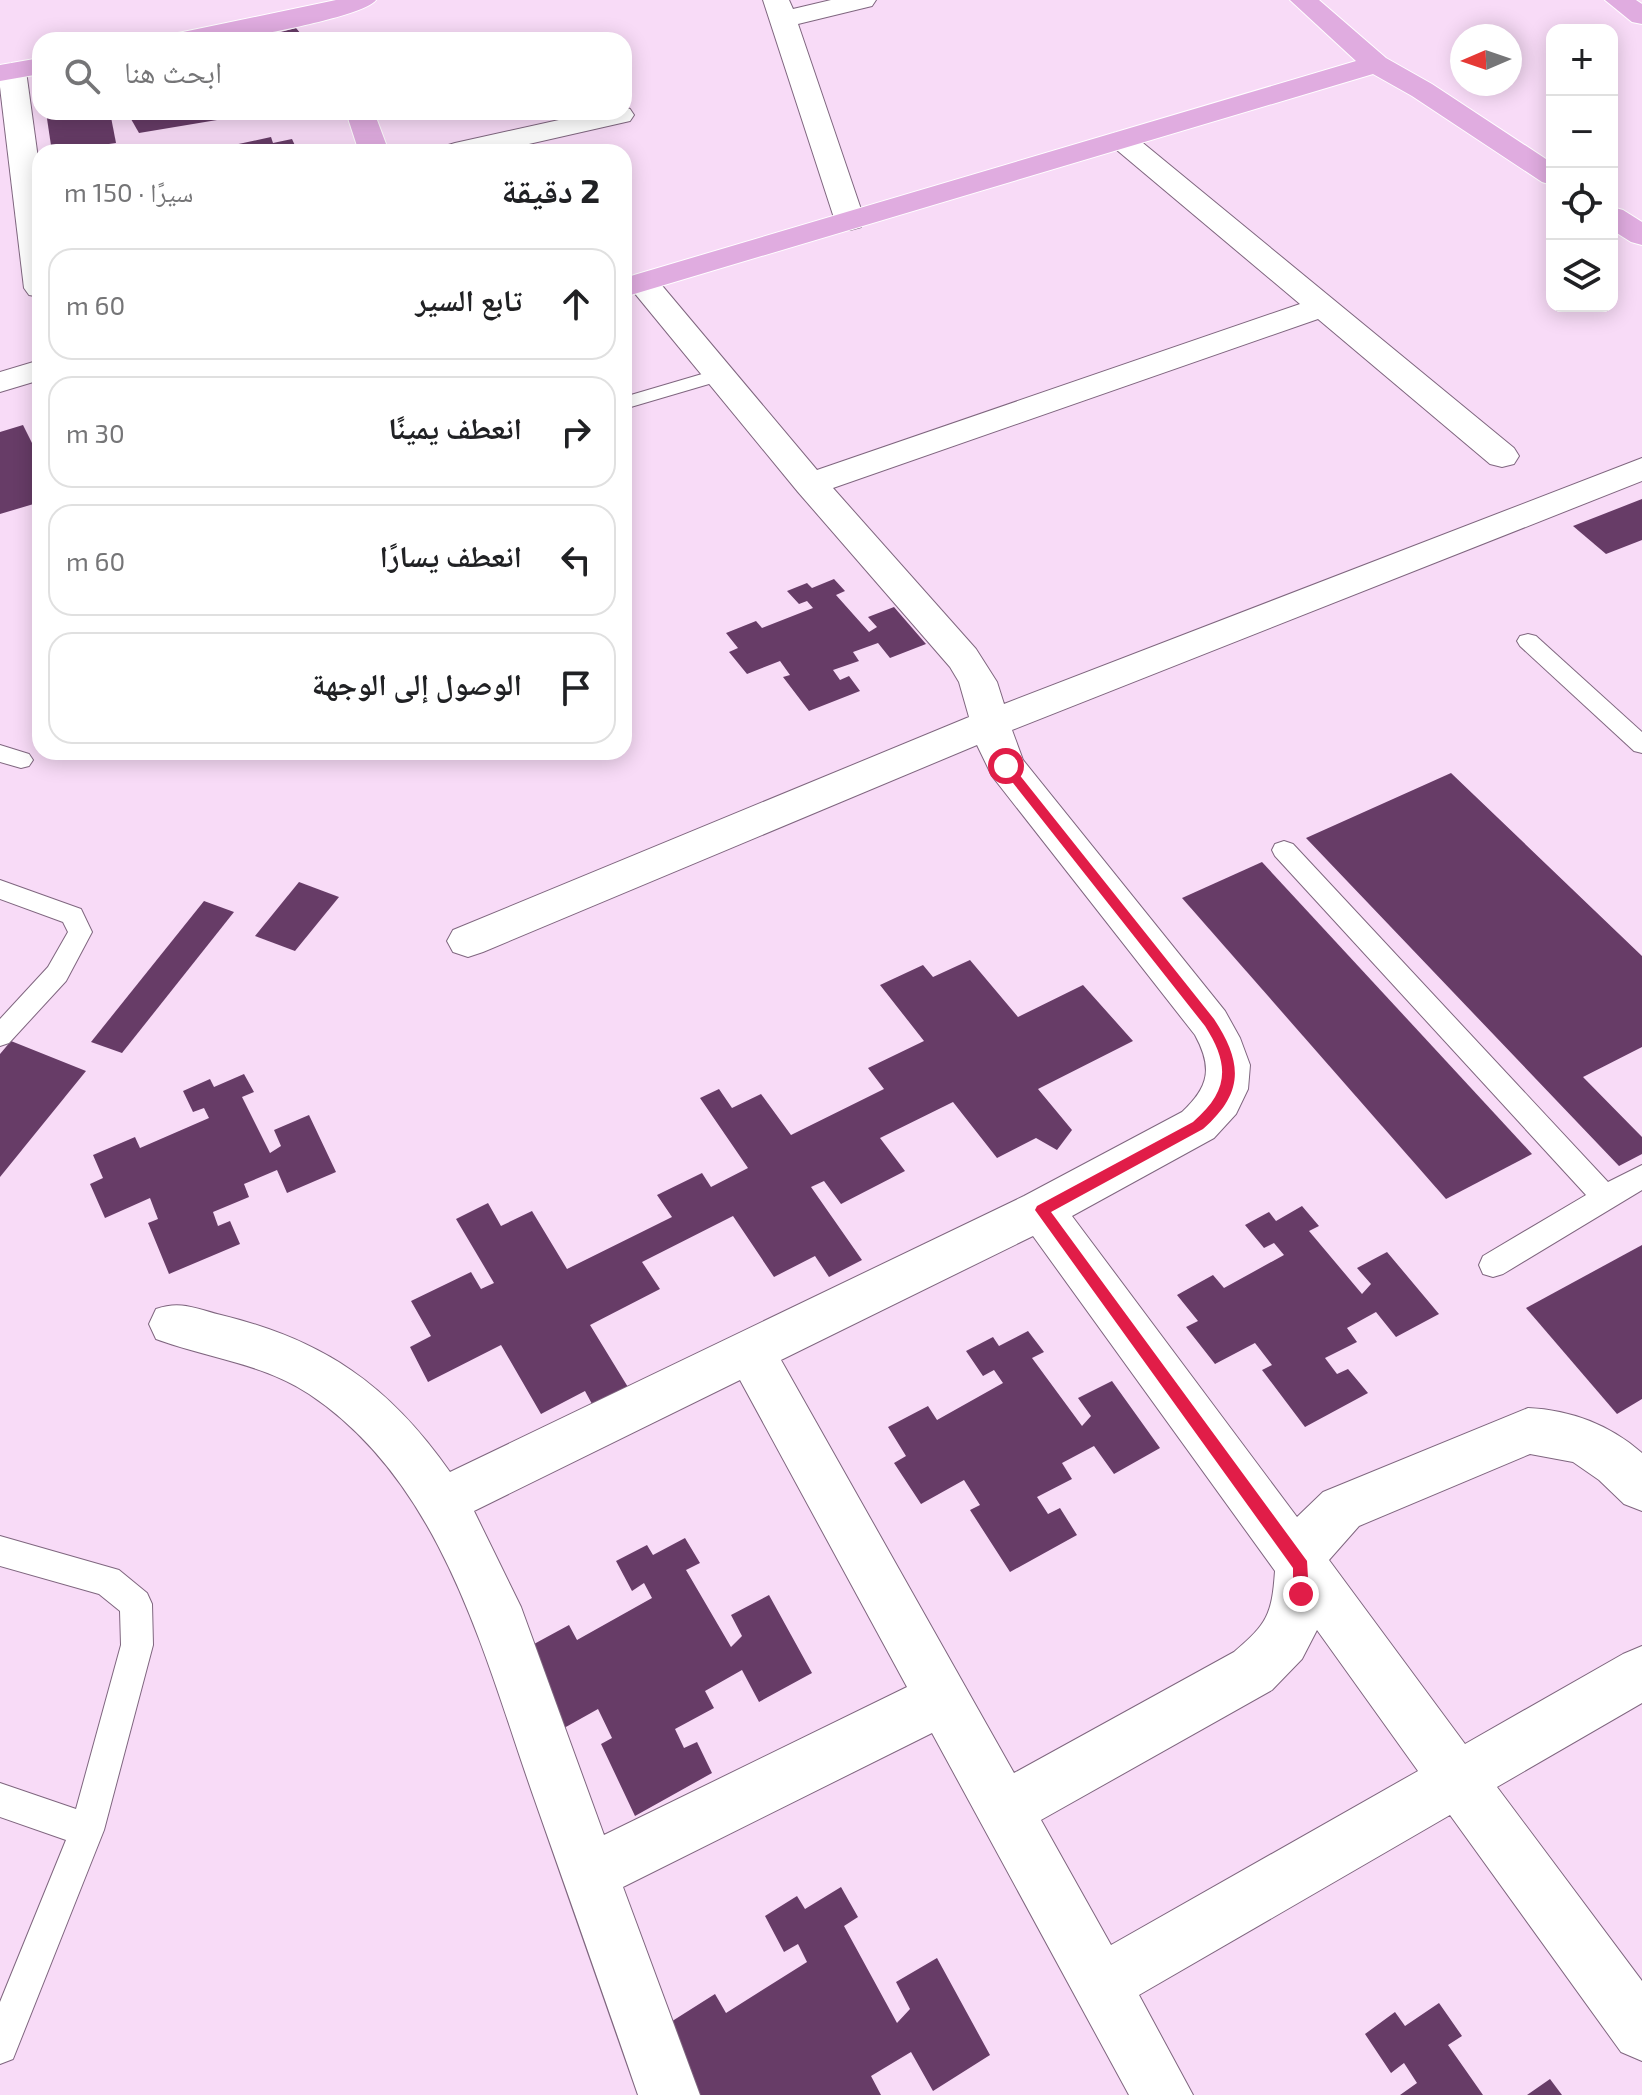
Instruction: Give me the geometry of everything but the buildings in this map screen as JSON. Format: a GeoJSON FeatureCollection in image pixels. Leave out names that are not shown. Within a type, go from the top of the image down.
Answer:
{"type":"FeatureCollection","features":[{"type":"Feature","properties":{"kind":"main road"},"geometry":{"type":"LineString","coordinates":[[224,32],[327,12],[363,0]]}},
{"type":"Feature","properties":{"kind":"main road"},"geometry":{"type":"LineString","coordinates":[[1303,0],[1376,64],[1422,90],[1546,172]]}},
{"type":"Feature","properties":{"kind":"main road"},"geometry":{"type":"LineString","coordinates":[[1618,0],[1642,16]]}},
{"type":"Feature","properties":{"kind":"main road"},"geometry":{"type":"LineString","coordinates":[[327,12],[333,32]]}},
{"type":"Feature","properties":{"kind":"main road"},"geometry":{"type":"LineString","coordinates":[[634,286],[1376,64]]}},
{"type":"Feature","properties":{"kind":"main road"},"geometry":{"type":"LineString","coordinates":[[363,120],[371,144]]}},
{"type":"Feature","properties":{"kind":"main road"},"geometry":{"type":"LineString","coordinates":[[1618,220],[1642,236]]}},
{"type":"Feature","properties":{"kind":"street"},"geometry":{"type":"LineString","coordinates":[[850,221],[779,10],[863,0]]}},
{"type":"Feature","properties":{"kind":"street"},"geometry":{"type":"LineString","coordinates":[[17,70],[32,212]]}},
{"type":"Feature","properties":{"kind":"street"},"geometry":{"type":"LineString","coordinates":[[491,144],[598,120]]}},
{"type":"Feature","properties":{"kind":"street"},"geometry":{"type":"LineString","coordinates":[[1122,140],[1502,456]]}},
{"type":"Feature","properties":{"kind":"street"},"geometry":{"type":"LineString","coordinates":[[442,1501],[1041,1210],[1198,1125],[1217,1109],[1227,1089],[1229,1066],[1223,1043],[1006,766],[978,682],[963,658],[719,375],[634,286]]}},
{"type":"Feature","properties":{"kind":"street"},"geometry":{"type":"LineString","coordinates":[[810,484],[1323,307]]}},
{"type":"Feature","properties":{"kind":"street"},"geometry":{"type":"LineString","coordinates":[[0,382],[32,372]]}},
{"type":"Feature","properties":{"kind":"street"},"geometry":{"type":"LineString","coordinates":[[468,941],[990,724],[1642,469]]}},
{"type":"Feature","properties":{"kind":"street"},"geometry":{"type":"LineString","coordinates":[[1041,1210],[1642,2031]]}},
{"type":"Feature","properties":{"kind":"street"},"geometry":{"type":"LineString","coordinates":[[173,1324],[289,1358],[332,1382],[373,1416],[410,1456],[442,1501],[470,1551],[494,1607],[669,2095]]}},
{"type":"Feature","properties":{"kind":"street"},"geometry":{"type":"LineString","coordinates":[[750,1351],[1162,2095]]}},
{"type":"Feature","properties":{"kind":"street"},"geometry":{"type":"LineString","coordinates":[[1004,1810],[1262,1664],[1282,1643],[1294,1620],[1301,1594],[1301,1566],[1310,1542],[1323,1523],[1341,1509],[1528,1431],[1553,1431],[1579,1438],[1607,1455],[1642,1487]]}},
{"type":"Feature","properties":{"kind":"street"},"geometry":{"type":"LineString","coordinates":[[1101,1984],[1642,1673]]}},
{"type":"Feature","properties":{"kind":"street"},"geometry":{"type":"LineString","coordinates":[[589,1873],[942,1699]]}},
{"type":"Feature","properties":{"kind":"lane"},"geometry":{"type":"LineString","coordinates":[[632,401],[719,375]]}},
{"type":"Feature","properties":{"kind":"lane"},"geometry":{"type":"LineString","coordinates":[[1528,641],[1642,745]]}},
{"type":"Feature","properties":{"kind":"lane"},"geometry":{"type":"LineString","coordinates":[[1284,850],[1606,1198]]}},
{"type":"Feature","properties":{"kind":"lane"},"geometry":{"type":"LineString","coordinates":[[0,889],[72,916],[80,932],[75,948],[62,966],[0,1036]]}},
{"type":"Feature","properties":{"kind":"lane"},"geometry":{"type":"LineString","coordinates":[[1493,1265],[1642,1176]]}},
{"type":"Feature","properties":{"kind":"lane"},"geometry":{"type":"LineString","coordinates":[[0,1551],[108,1581],[136,1604],[137,1645],[87,1830],[0,2046]]}},
{"type":"Feature","properties":{"kind":"lane"},"geometry":{"type":"LineString","coordinates":[[0,1800],[87,1830]]}},
{"type":"Feature","properties":{"kind":"route"},"geometry":{"type":"LineString","coordinates":[[1006,766],[1210,1023],[1223,1043],[1229,1066],[1227,1089],[1217,1109],[1198,1125],[1041,1210],[1301,1566],[1301,1594]]}}]}
